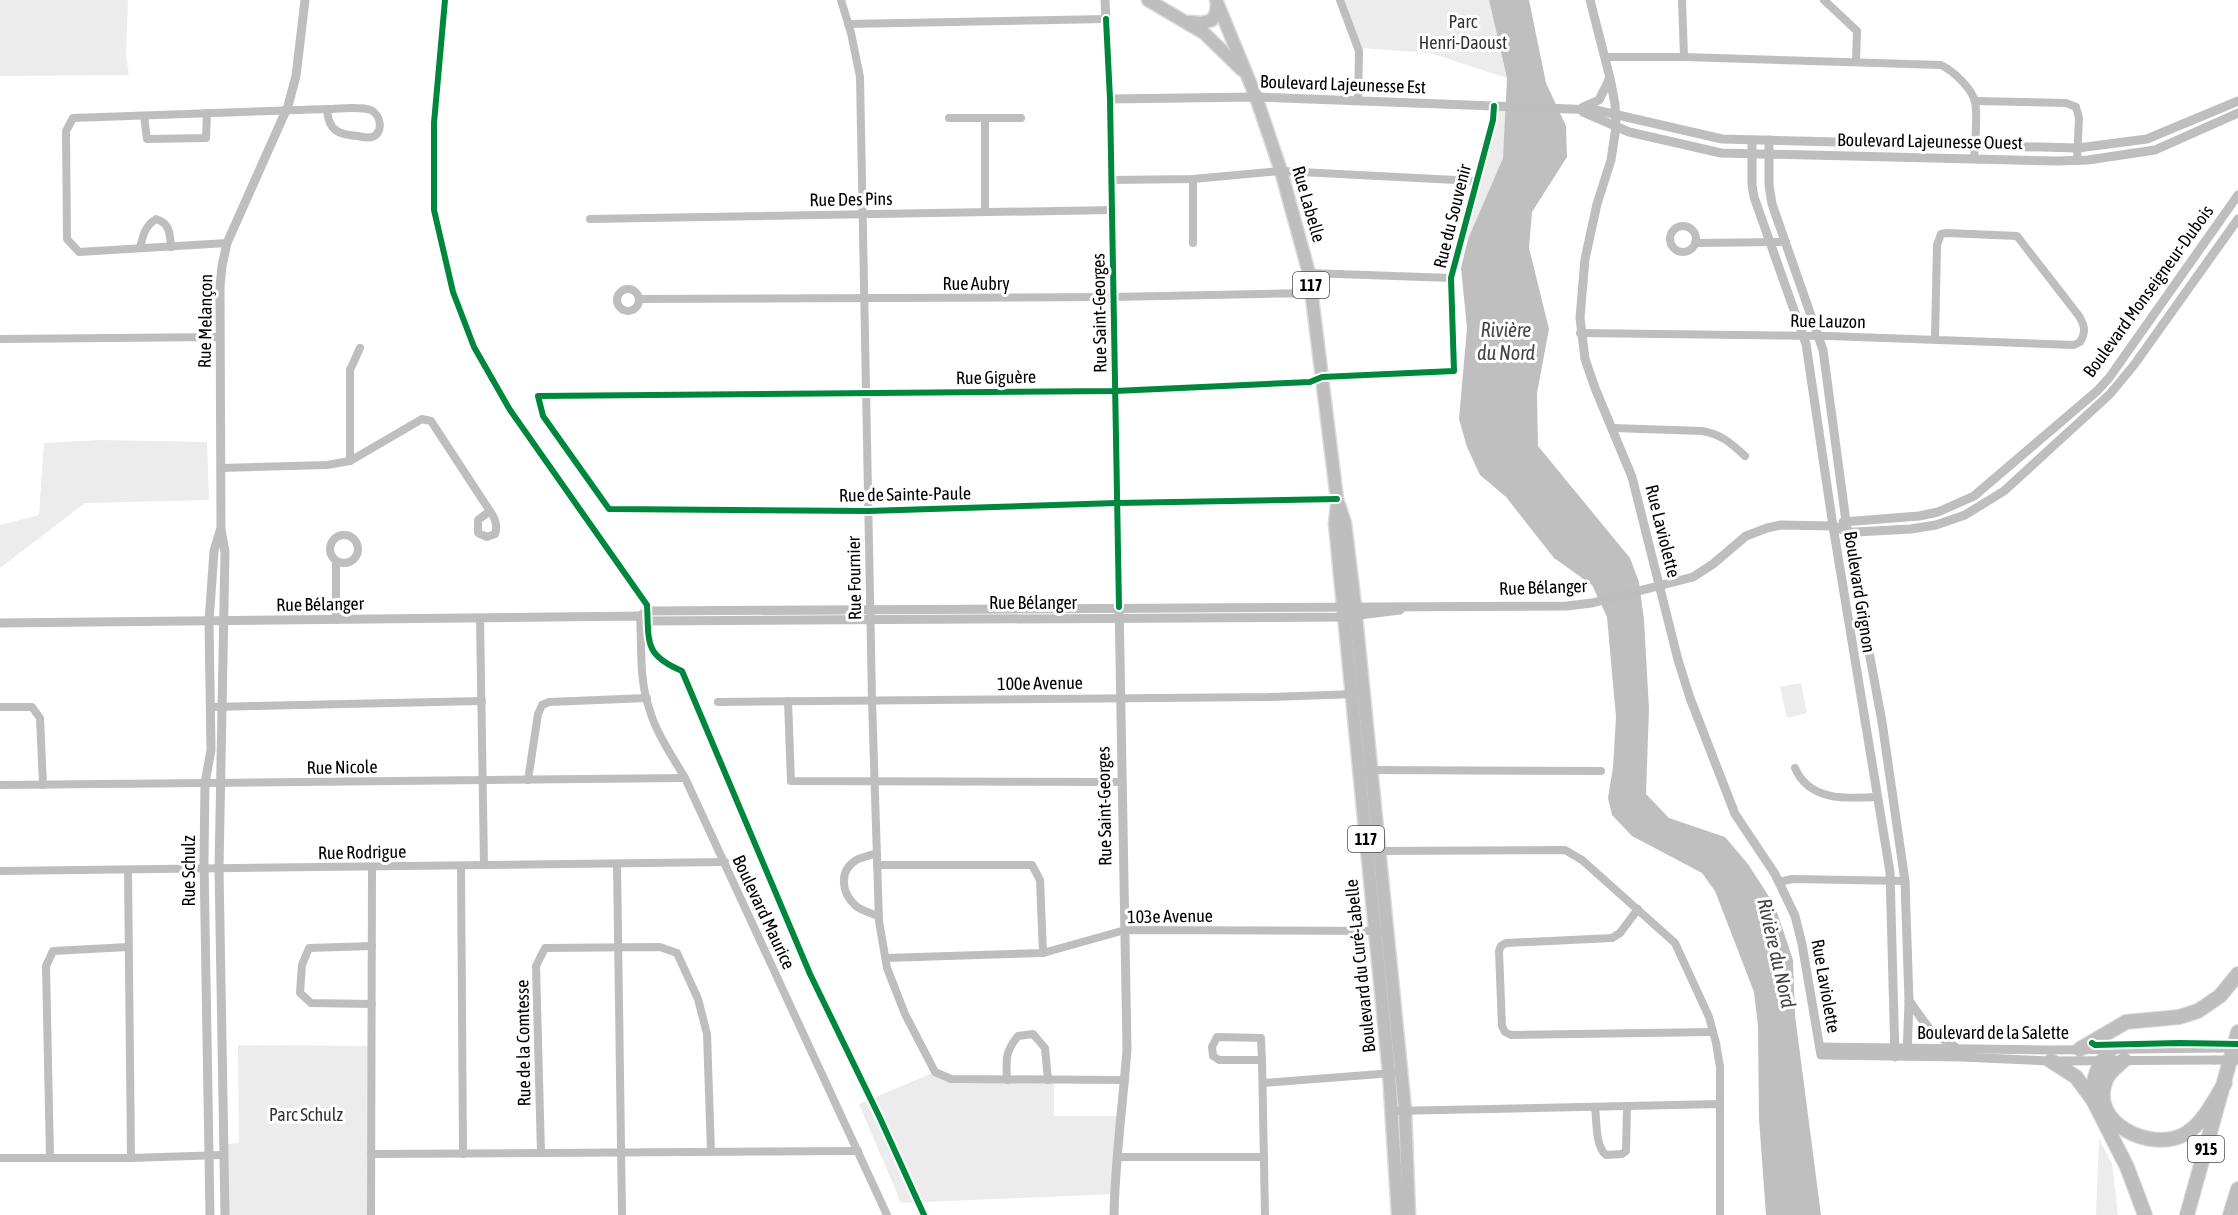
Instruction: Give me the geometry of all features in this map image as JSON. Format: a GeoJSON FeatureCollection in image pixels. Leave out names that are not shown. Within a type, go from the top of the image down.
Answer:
{"type":"FeatureCollection","features":[{"type":"Feature","properties":{"kind":"highway"},"geometry":{"type":"LineString","coordinates":[[2080,1048],[2126,1022],[2180,1017],[2204,1008],[2220,996],[2238,974]]}},
{"type":"Feature","properties":{"kind":"highway","name":"915"},"geometry":{"type":"LineString","coordinates":[[2187,1215],[2238,1032]]}},
{"type":"Feature","properties":{"kind":"highway"},"geometry":{"type":"LineString","coordinates":[[2093,1100],[2094,1078],[2106,1055]]}},
{"type":"Feature","properties":{"kind":"highway"},"geometry":{"type":"LineString","coordinates":[[2124,1060],[2106,1079],[2103,1090],[2105,1103],[2109,1113],[2121,1127],[2145,1139],[2167,1140],[2190,1130],[2202,1119],[2224,1083]]}},
{"type":"Feature","properties":{"kind":"highway"},"geometry":{"type":"LineString","coordinates":[[2051,1061],[2076,1077],[2093,1100],[2127,1167],[2145,1215]]}},
{"type":"Feature","properties":{"kind":"highway"},"geometry":{"type":"LineString","coordinates":[[2230,1215],[2238,1189]]}},
{"type":"Feature","properties":{"kind":"main road","name":"117"},"geometry":{"type":"LineString","coordinates":[[1148,0],[1210,38],[1248,78]]}},
{"type":"Feature","properties":{"kind":"main road"},"geometry":{"type":"LineString","coordinates":[[1187,22],[1202,23],[1212,20],[1216,13],[1217,2]]}},
{"type":"Feature","properties":{"kind":"main road","name":"Rue Labelle"},"geometry":{"type":"LineString","coordinates":[[1217,2],[1256,97],[1281,171],[1309,273],[1337,499],[1345,523],[1350,611]]}},
{"type":"Feature","properties":{"kind":"main road","name":"Boulevard du Curé-Labelle"},"geometry":{"type":"LineString","coordinates":[[1350,611],[1409,1215]]}},
{"type":"Feature","properties":{"kind":"main road","name":"Boulevard du Curé-Labelle"},"geometry":{"type":"LineString","coordinates":[[1398,1215],[1399,1111]]}},
{"type":"Feature","properties":{"kind":"street","name":"Rue Melançon"},"geometry":{"type":"LineString","coordinates":[[223,622],[225,552],[221,529],[220,288],[227,243],[285,112],[296,76],[305,0]]}},
{"type":"Feature","properties":{"kind":"street","name":"Rue Fournier"},"geometry":{"type":"LineString","coordinates":[[841,0],[860,77],[872,700],[879,916],[887,968],[905,1014],[935,1072],[951,1079],[1125,1080]]}},
{"type":"Feature","properties":{"kind":"street","name":"Rue Saint-Georges"},"geometry":{"type":"LineString","coordinates":[[1106,0],[1112,180],[1127,1048],[1114,1215]]}},
{"type":"Feature","properties":{"kind":"street"},"geometry":{"type":"LineString","coordinates":[[1340,0],[1359,51],[1358,101]]}},
{"type":"Feature","properties":{"kind":"street","name":"Rue Laviolette"},"geometry":{"type":"LineString","coordinates":[[1590,0],[1610,78],[1616,127],[1611,160],[1597,204],[1585,260],[1580,303],[1580,333],[1595,388],[1632,477],[1690,698],[1730,801],[1740,822],[1779,882],[1800,934],[1821,1051]]}},
{"type":"Feature","properties":{"kind":"street"},"geometry":{"type":"LineString","coordinates":[[1682,0],[1684,57]]}},
{"type":"Feature","properties":{"kind":"street"},"geometry":{"type":"LineString","coordinates":[[1824,0],[1857,32],[1856,62]]}},
{"type":"Feature","properties":{"kind":"street"},"geometry":{"type":"LineString","coordinates":[[848,24],[1106,19]]}},
{"type":"Feature","properties":{"kind":"street"},"geometry":{"type":"LineString","coordinates":[[1605,57],[1941,64],[1959,77],[1976,101],[1974,159]]}},
{"type":"Feature","properties":{"kind":"street"},"geometry":{"type":"LineString","coordinates":[[1571,109],[1591,105],[1599,100],[1610,78]]}},
{"type":"Feature","properties":{"kind":"street","name":"Boulevard Lajeunesse Est"},"geometry":{"type":"LineString","coordinates":[[1110,99],[1256,97],[1596,110],[1616,115]]}},
{"type":"Feature","properties":{"kind":"street"},"geometry":{"type":"LineString","coordinates":[[1976,101],[2071,104],[2079,112],[2077,161]]}},
{"type":"Feature","properties":{"kind":"street","name":"Boulevard Lajeunesse Ouest"},"geometry":{"type":"LineString","coordinates":[[1616,115],[1709,138],[2078,148],[2147,139],[2238,101]]}},
{"type":"Feature","properties":{"kind":"street","name":"Rue du Souvenir"},"geometry":{"type":"LineString","coordinates":[[1454,371],[1451,278],[1493,120],[1494,106]]}},
{"type":"Feature","properties":{"kind":"street"},"geometry":{"type":"LineString","coordinates":[[227,243],[79,252],[68,239],[66,131],[73,118],[327,109],[370,110],[377,116],[380,125],[377,133],[371,137],[345,136],[332,127],[328,120],[327,109]]}},
{"type":"Feature","properties":{"kind":"street","name":"Boulevard Lajeunesse Est"},"geometry":{"type":"LineString","coordinates":[[1571,109],[1616,127]]}},
{"type":"Feature","properties":{"kind":"street"},"geometry":{"type":"LineString","coordinates":[[144,116],[147,139],[206,138],[207,113]]}},
{"type":"Feature","properties":{"kind":"street","name":"Boulevard Lajeunesse Ouest"},"geometry":{"type":"LineString","coordinates":[[1616,127],[1711,152],[2077,161],[2155,150],[2238,113]]}},
{"type":"Feature","properties":{"kind":"street"},"geometry":{"type":"LineString","coordinates":[[949,118],[1021,118]]}},
{"type":"Feature","properties":{"kind":"street"},"geometry":{"type":"LineString","coordinates":[[985,118],[985,212]]}},
{"type":"Feature","properties":{"kind":"street","name":"Boulevard Grignon"},"geometry":{"type":"LineString","coordinates":[[1752,140],[1754,197],[1803,336],[1876,797],[1886,843],[1890,881],[1895,1052]]}},
{"type":"Feature","properties":{"kind":"street","name":"Boulevard Grignon"},"geometry":{"type":"LineString","coordinates":[[1769,140],[1770,195],[1819,336],[1848,532],[1882,722],[1905,881],[1909,1001],[1907,1052]]}},
{"type":"Feature","properties":{"kind":"street"},"geometry":{"type":"LineString","coordinates":[[1112,180],[1193,179],[1281,171],[1475,181]]}},
{"type":"Feature","properties":{"kind":"street"},"geometry":{"type":"LineString","coordinates":[[1193,179],[1193,243]]}},
{"type":"Feature","properties":{"kind":"street","name":"Boulevard Monseigneur-Dubois"},"geometry":{"type":"LineString","coordinates":[[1833,526],[1847,521],[1903,518],[1938,512],[1974,496],[2000,475],[2109,378],[2238,195]]}},
{"type":"Feature","properties":{"kind":"street","name":"Rue Des Pins"},"geometry":{"type":"LineString","coordinates":[[590,219],[1112,210]]}},
{"type":"Feature","properties":{"kind":"street"},"geometry":{"type":"LineString","coordinates":[[140,248],[143,234],[149,224],[156,219],[164,221],[170,231],[171,247]]}},
{"type":"Feature","properties":{"kind":"street","name":"Boulevard Monseigneur-Dubois"},"geometry":{"type":"LineString","coordinates":[[1660,586],[1703,572],[1734,545],[1756,531],[1781,525],[1833,526],[1848,532],[1911,529],[1936,525],[1965,515],[2004,491],[2110,394],[2134,365],[2238,219]]}},
{"type":"Feature","properties":{"kind":"street","name":"Rue Lauzon"},"geometry":{"type":"LineString","coordinates":[[1580,333],[1819,336],[2074,345],[2083,337],[2084,324],[2018,236],[2011,234],[1941,234],[1937,245],[1935,339]]}},
{"type":"Feature","properties":{"kind":"street"},"geometry":{"type":"LineString","coordinates":[[1695,243],[1786,242]]}},
{"type":"Feature","properties":{"kind":"street"},"geometry":{"type":"LineString","coordinates":[[1309,273],[1451,278]]}},
{"type":"Feature","properties":{"kind":"street","name":"Rue Aubry"},"geometry":{"type":"LineString","coordinates":[[639,299],[1113,297],[1312,293]]}},
{"type":"Feature","properties":{"kind":"street"},"geometry":{"type":"LineString","coordinates":[[0,339],[220,337]]}},
{"type":"Feature","properties":{"kind":"street"},"geometry":{"type":"LineString","coordinates":[[350,460],[350,370],[360,348]]}},
{"type":"Feature","properties":{"kind":"street","name":"Rue Giguère"},"geometry":{"type":"LineString","coordinates":[[538,396],[1115,391],[1310,382],[1322,377],[1454,371]]}},
{"type":"Feature","properties":{"kind":"street","name":"Rue de Sainte-Paule"},"geometry":{"type":"LineString","coordinates":[[538,396],[543,416],[609,509],[868,512],[1117,503],[1337,499]]}},
{"type":"Feature","properties":{"kind":"street"},"geometry":{"type":"LineString","coordinates":[[221,468],[327,465],[350,460],[422,419],[431,421],[490,511]]}},
{"type":"Feature","properties":{"kind":"street"},"geometry":{"type":"LineString","coordinates":[[1613,428],[1715,433],[1727,439],[1745,456]]}},
{"type":"Feature","properties":{"kind":"street","name":"Rue Schulz"},"geometry":{"type":"LineString","coordinates":[[210,1215],[204,869],[205,783],[211,750],[209,622],[214,551],[221,529]]}},
{"type":"Feature","properties":{"kind":"street"},"geometry":{"type":"LineString","coordinates":[[336,561],[336,620]]}},
{"type":"Feature","properties":{"kind":"street","name":"Rue Bélanger"},"geometry":{"type":"LineString","coordinates":[[0,623],[640,616],[648,621],[1119,618],[1350,611],[1426,606],[1568,606],[1592,603],[1660,586]]}},
{"type":"Feature","properties":{"kind":"street","name":"Rue Bélanger"},"geometry":{"type":"LineString","coordinates":[[640,616],[647,611],[1119,607],[1350,611]]}},
{"type":"Feature","properties":{"kind":"street"},"geometry":{"type":"LineString","coordinates":[[989,608],[990,619]]}},
{"type":"Feature","properties":{"kind":"street"},"geometry":{"type":"LineString","coordinates":[[1067,608],[1067,619]]}},
{"type":"Feature","properties":{"kind":"street"},"geometry":{"type":"LineString","coordinates":[[944,609],[945,619]]}},
{"type":"Feature","properties":{"kind":"street"},"geometry":{"type":"LineString","coordinates":[[783,610],[783,620]]}},
{"type":"Feature","properties":{"kind":"street","name":"Boulevard Maurice"},"geometry":{"type":"LineString","coordinates":[[640,616],[642,674],[648,708],[725,862],[887,1215]]}},
{"type":"Feature","properties":{"kind":"street"},"geometry":{"type":"LineString","coordinates":[[480,618],[484,865]]}},
{"type":"Feature","properties":{"kind":"street","name":"Rue Schulz"},"geometry":{"type":"LineString","coordinates":[[223,622],[219,868],[222,1155],[225,1215]]}},
{"type":"Feature","properties":{"kind":"street","name":"100e Avenue"},"geometry":{"type":"LineString","coordinates":[[718,702],[1269,697],[1357,694]]}},
{"type":"Feature","properties":{"kind":"street"},"geometry":{"type":"LineString","coordinates":[[528,780],[538,714],[542,705],[549,702],[647,698]]}},
{"type":"Feature","properties":{"kind":"street"},"geometry":{"type":"LineString","coordinates":[[210,707],[482,701]]}},
{"type":"Feature","properties":{"kind":"street"},"geometry":{"type":"LineString","coordinates":[[788,701],[791,781],[1122,782]]}},
{"type":"Feature","properties":{"kind":"street"},"geometry":{"type":"LineString","coordinates":[[0,707],[32,707],[40,718],[43,785]]}},
{"type":"Feature","properties":{"kind":"street"},"geometry":{"type":"LineString","coordinates":[[1795,768],[1800,778],[1819,793],[1839,797],[1876,797]]}},
{"type":"Feature","properties":{"kind":"street"},"geometry":{"type":"LineString","coordinates":[[1366,770],[1601,771]]}},
{"type":"Feature","properties":{"kind":"street","name":"Rue Nicole"},"geometry":{"type":"LineString","coordinates":[[0,785],[685,778]]}},
{"type":"Feature","properties":{"kind":"street"},"geometry":{"type":"LineString","coordinates":[[1373,851],[1565,850],[1582,860],[1675,943],[1689,971],[1713,1032],[1720,1067],[1720,1215]]}},
{"type":"Feature","properties":{"kind":"street"},"geometry":{"type":"LineString","coordinates":[[877,853],[857,860],[846,869],[842,884],[847,897],[858,908],[879,916]]}},
{"type":"Feature","properties":{"kind":"street","name":"Rue Rodrigue"},"geometry":{"type":"LineString","coordinates":[[0,871],[725,862]]}},
{"type":"Feature","properties":{"kind":"street"},"geometry":{"type":"LineString","coordinates":[[618,864],[622,1215]]}},
{"type":"Feature","properties":{"kind":"street"},"geometry":{"type":"LineString","coordinates":[[877,865],[1032,865],[1040,880],[1043,953]]}},
{"type":"Feature","properties":{"kind":"street"},"geometry":{"type":"LineString","coordinates":[[461,866],[463,1154]]}},
{"type":"Feature","properties":{"kind":"street"},"geometry":{"type":"LineString","coordinates":[[371,1215],[372,867]]}},
{"type":"Feature","properties":{"kind":"street"},"geometry":{"type":"LineString","coordinates":[[128,870],[131,1158]]}},
{"type":"Feature","properties":{"kind":"street"},"geometry":{"type":"LineString","coordinates":[[1779,882],[1792,879],[1905,881]]}},
{"type":"Feature","properties":{"kind":"street"},"geometry":{"type":"LineString","coordinates":[[1638,909],[1620,933],[1612,938],[1506,943],[1501,946],[1499,951],[1502,1026],[1505,1032],[1511,1035],[1713,1032]]}},
{"type":"Feature","properties":{"kind":"street","name":"103e Avenue"},"geometry":{"type":"LineString","coordinates":[[886,958],[1043,953],[1125,930],[1380,931]]}},
{"type":"Feature","properties":{"kind":"street"},"geometry":{"type":"LineString","coordinates":[[50,1158],[46,966],[53,951],[128,946]]}},
{"type":"Feature","properties":{"kind":"street"},"geometry":{"type":"LineString","coordinates":[[372,946],[309,948],[302,965],[300,993],[311,1003],[372,1004]]}},
{"type":"Feature","properties":{"kind":"street","name":"Rue de la Comtesse"},"geometry":{"type":"LineString","coordinates":[[541,1153],[536,966],[545,948],[618,947],[660,947],[677,953],[698,999],[706,1034],[711,1152]]}},
{"type":"Feature","properties":{"kind":"street"},"geometry":{"type":"LineString","coordinates":[[1909,1001],[1930,1030],[1955,1047]]}},
{"type":"Feature","properties":{"kind":"street"},"geometry":{"type":"LineString","coordinates":[[1007,1080],[1006,1055],[1011,1045],[1018,1036],[1033,1034],[1045,1048],[1048,1080]]}},
{"type":"Feature","properties":{"kind":"street"},"geometry":{"type":"LineString","coordinates":[[1262,1060],[1219,1060],[1213,1056],[1212,1047],[1217,1037],[1261,1038],[1262,1060],[1263,1083],[1265,1215]]}},
{"type":"Feature","properties":{"kind":"street"},"geometry":{"type":"LineString","coordinates":[[207,1043],[221,1042]]}},
{"type":"Feature","properties":{"kind":"street","name":"Boulevard de la Salette"},"geometry":{"type":"LineString","coordinates":[[1907,1052],[1955,1047],[2044,1050],[2080,1048],[2124,1060],[2238,1060]]}},
{"type":"Feature","properties":{"kind":"street","name":"Boulevard de la Salette"},"geometry":{"type":"LineString","coordinates":[[1821,1051],[1907,1052],[2051,1061],[2106,1055],[2238,1048]]}},
{"type":"Feature","properties":{"kind":"street"},"geometry":{"type":"LineString","coordinates":[[1263,1083],[1395,1073]]}},
{"type":"Feature","properties":{"kind":"street"},"geometry":{"type":"LineString","coordinates":[[1399,1111],[1720,1104]]}},
{"type":"Feature","properties":{"kind":"street"},"geometry":{"type":"LineString","coordinates":[[1595,1107],[1599,1145],[1601,1152],[1606,1155],[1622,1154],[1626,1151],[1627,1107]]}},
{"type":"Feature","properties":{"kind":"street"},"geometry":{"type":"LineString","coordinates":[[371,1154],[858,1151]]}},
{"type":"Feature","properties":{"kind":"street"},"geometry":{"type":"LineString","coordinates":[[0,1158],[222,1155]]}},
{"type":"Feature","properties":{"kind":"street"},"geometry":{"type":"LineString","coordinates":[[1118,1157],[1264,1157]]}},
{"type":"Feature","properties":{"kind":"green space"},"geometry":{"type":"Polygon","coordinates":[[[0,0],[128,0],[126,54],[129,75],[0,76],[0,0]]]}},
{"type":"Feature","properties":{"kind":"green space","name":"Parc Henri-Daoust"},"geometry":{"type":"Polygon","coordinates":[[[1343,0],[1489,0],[1507,78],[1430,53],[1362,48],[1343,0]]]}},
{"type":"Feature","properties":{"kind":"green space"},"geometry":{"type":"Polygon","coordinates":[[[1494,106],[1507,107],[1503,158],[1468,239],[1461,237],[1494,106]]]}},
{"type":"Feature","properties":{"kind":"green space"},"geometry":{"type":"Polygon","coordinates":[[[101,440],[207,442],[209,500],[85,503],[0,568],[0,525],[39,515],[44,443],[101,440]]]}},
{"type":"Feature","properties":{"kind":"green space"},"geometry":{"type":"Polygon","coordinates":[[[1801,683],[1807,713],[1787,718],[1780,687],[1801,683]]]}},
{"type":"Feature","properties":{"kind":"green space","name":"Parc Schulz"},"geometry":{"type":"Polygon","coordinates":[[[238,1045],[374,1046],[374,1215],[229,1215],[228,1144],[239,1143],[238,1045]]]}},
{"type":"Feature","properties":{"kind":"green space"},"geometry":{"type":"Polygon","coordinates":[[[935,1072],[951,1079],[1054,1080],[1054,1116],[1122,1116],[1115,1194],[901,1203],[859,1104],[935,1072]]]}},
{"type":"Feature","properties":{"kind":"green space"},"geometry":{"type":"Polygon","coordinates":[[[2099,1139],[2112,1164],[2118,1215],[2096,1215],[2099,1139]]]}},
{"type":"Feature","properties":{"kind":"water","name":"Rivière du Nord"},"geometry":{"type":"Polygon","coordinates":[[[1489,0],[1529,0],[1546,83],[1566,126],[1567,157],[1532,212],[1529,248],[1549,329],[1537,393],[1538,446],[1630,558],[1639,582],[1644,620],[1649,709],[1646,794],[1669,818],[1725,837],[1748,864],[1775,906],[1793,960],[1795,1015],[1821,1215],[1766,1215],[1759,1119],[1758,1026],[1754,992],[1715,891],[1702,873],[1632,836],[1612,815],[1608,798],[1613,767],[1616,717],[1607,617],[1592,585],[1554,558],[1506,497],[1480,475],[1467,447],[1459,419],[1467,328],[1461,268],[1468,239],[1503,158],[1507,78],[1489,0]]]}},
{"type":"Feature","properties":{"kind":"cycle path"},"geometry":{"type":"LineString","coordinates":[[445,0],[434,123],[434,210],[453,292],[474,347],[510,410],[647,605],[649,638],[655,653],[682,671],[810,974],[924,1215]]}},
{"type":"Feature","properties":{"kind":"cycle path"},"geometry":{"type":"LineString","coordinates":[[1106,19],[1110,99],[1119,607]]}},
{"type":"Feature","properties":{"kind":"cycle path"},"geometry":{"type":"LineString","coordinates":[[1337,499],[868,511],[609,509],[543,416],[538,396],[1115,391],[1310,382],[1322,377],[1454,371],[1451,278],[1493,120],[1494,106]]}},
{"type":"Feature","properties":{"kind":"cycle path"},"geometry":{"type":"LineString","coordinates":[[2092,1043],[2095,1045],[2238,1044]]}}]}
